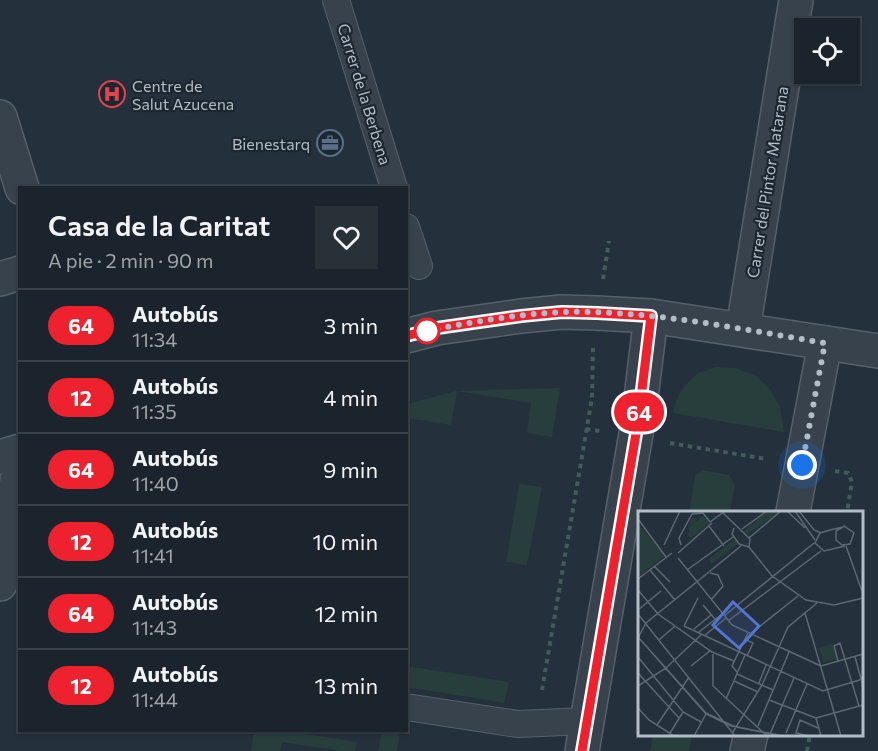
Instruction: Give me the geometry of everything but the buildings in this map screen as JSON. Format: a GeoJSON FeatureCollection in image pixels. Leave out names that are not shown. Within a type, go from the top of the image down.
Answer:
{"type":"FeatureCollection","features":[{"type":"Feature","properties":{"kind":"street","name":"Carrer de la Berbena"},"geometry":{"type":"LineString","coordinates":[[336,0],[393,186]]}},
{"type":"Feature","properties":{"kind":"street","name":"Carrer del Pintor Matarana"},"geometry":{"type":"LineString","coordinates":[[742,329],[796,0]]}},
{"type":"Feature","properties":{"kind":"street"},"geometry":{"type":"LineString","coordinates":[[0,117],[21,186]]}},
{"type":"Feature","properties":{"kind":"street"},"geometry":{"type":"LineString","coordinates":[[408,234],[418,266]]}},
{"type":"Feature","properties":{"kind":"street"},"geometry":{"type":"LineString","coordinates":[[0,279],[18,274]]}},
{"type":"Feature","properties":{"kind":"street"},"geometry":{"type":"LineString","coordinates":[[408,335],[437,328],[521,316],[562,312],[597,313],[651,316],[878,351]]}},
{"type":"Feature","properties":{"kind":"street"},"geometry":{"type":"LineString","coordinates":[[408,706],[518,724],[537,723],[584,736],[638,422],[651,316]]}},
{"type":"Feature","properties":{"kind":"street"},"geometry":{"type":"LineString","coordinates":[[793,511],[825,343]]}},
{"type":"Feature","properties":{"kind":"street"},"geometry":{"type":"LineString","coordinates":[[0,457],[18,452]]}},
{"type":"Feature","properties":{"kind":"street"},"geometry":{"type":"LineString","coordinates":[[0,584],[18,475]]}},
{"type":"Feature","properties":{"kind":"street"},"geometry":{"type":"LineString","coordinates":[[747,751],[751,736]]}},
{"type":"Feature","properties":{"kind":"path"},"geometry":{"type":"LineString","coordinates":[[537,723],[592,398],[592,357],[609,241]]}},
{"type":"Feature","properties":{"kind":"path"},"geometry":{"type":"LineString","coordinates":[[664,442],[767,459]]}},
{"type":"Feature","properties":{"kind":"path"},"geometry":{"type":"LineString","coordinates":[[830,470],[848,474],[852,482],[847,511]]}},
{"type":"Feature","properties":{"kind":"path"},"geometry":{"type":"LineString","coordinates":[[807,751],[810,736]]}},
{"type":"Feature","properties":{"kind":"green space"},"geometry":{"type":"Polygon","coordinates":[[[716,367],[735,368],[755,375],[770,389],[780,407],[784,432],[673,413],[678,396],[688,382],[699,373],[716,367]]]}},
{"type":"Feature","properties":{"kind":"green space"},"geometry":{"type":"Polygon","coordinates":[[[560,388],[552,437],[527,433],[531,403],[457,391],[451,425],[408,418],[408,404],[456,391],[560,388]]]}},
{"type":"Feature","properties":{"kind":"green space"},"geometry":{"type":"Polygon","coordinates":[[[702,470],[729,475],[735,485],[730,511],[689,511],[695,476],[702,470]]]}},
{"type":"Feature","properties":{"kind":"green space"},"geometry":{"type":"Polygon","coordinates":[[[519,484],[542,487],[527,565],[506,562],[519,484]]]}},
{"type":"Feature","properties":{"kind":"green space"},"geometry":{"type":"Polygon","coordinates":[[[408,666],[509,682],[504,703],[408,687],[408,666]]]}},
{"type":"Feature","properties":{"kind":"green space"},"geometry":{"type":"Polygon","coordinates":[[[254,732],[292,732],[357,742],[355,751],[282,742],[280,751],[251,751],[254,732]]]}},
{"type":"Feature","properties":{"kind":"green space"},"geometry":{"type":"Polygon","coordinates":[[[382,732],[400,732],[397,751],[378,751],[382,732]]]}},
{"type":"Feature","properties":{"kind":"green space"},"geometry":{"type":"Polygon","coordinates":[[[653,736],[692,736],[689,751],[650,751],[653,736]]]}},
{"type":"Feature","properties":{"kind":"bus line","name":"64"},"geometry":{"type":"LineString","coordinates":[[408,335],[437,328],[562,312],[651,316],[638,422],[582,751]]}},
{"type":"Feature","properties":{"kind":"place","name":"Centre de Salut Azucena"},"geometry":{"type":"Point","coordinates":[112,94]}},
{"type":"Feature","properties":{"kind":"place","name":"Bienestarq"},"geometry":{"type":"Point","coordinates":[330,143]}},
{"type":"Feature","properties":{"kind":"route"},"geometry":{"type":"LineString","coordinates":[[427,331],[521,316],[562,312],[597,313],[651,316],[825,343],[802,465]]}}]}
